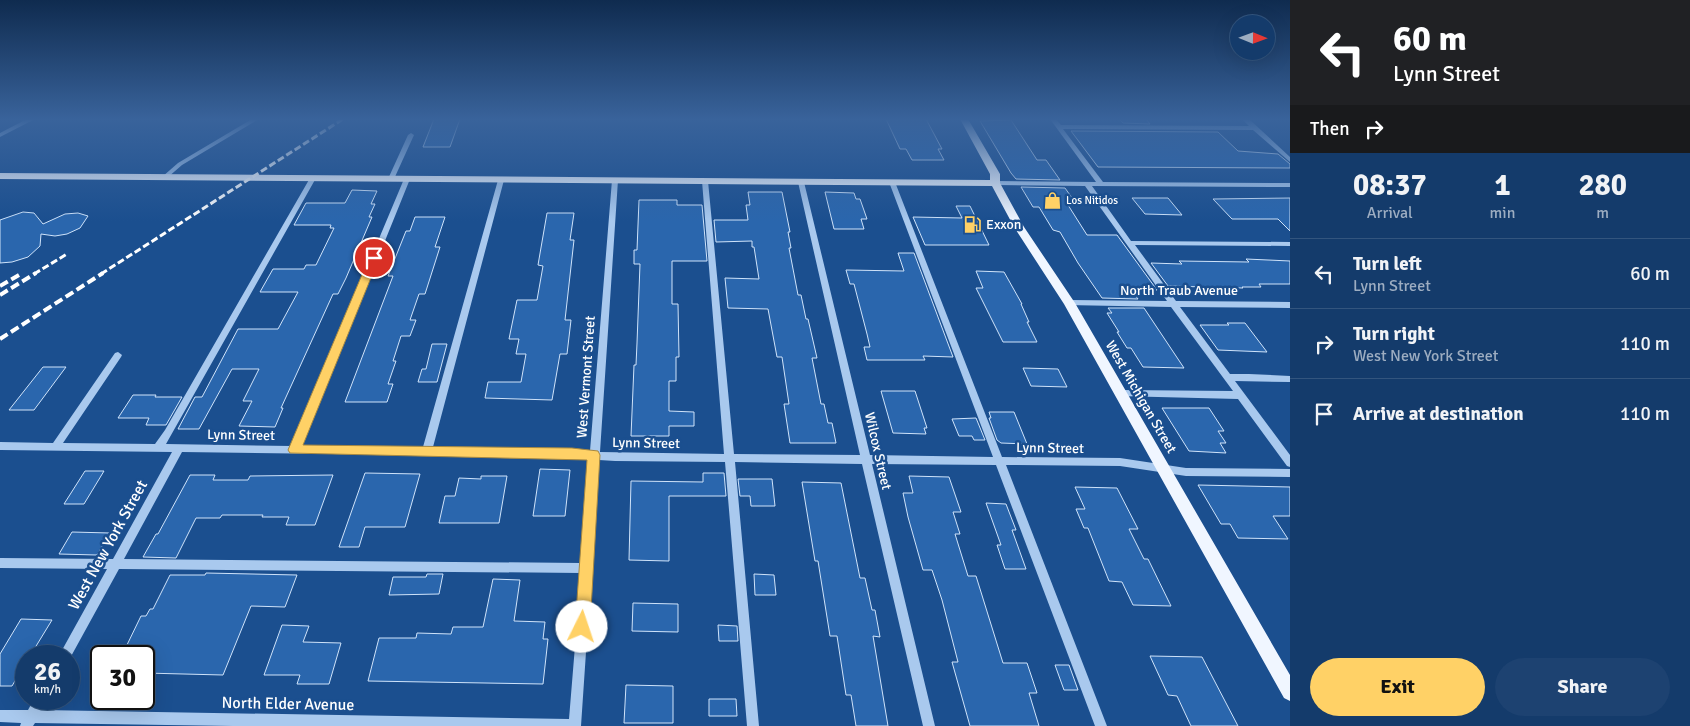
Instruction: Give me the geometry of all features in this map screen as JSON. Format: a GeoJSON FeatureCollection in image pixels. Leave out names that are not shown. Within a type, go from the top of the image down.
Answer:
{"type":"FeatureCollection","features":[{"type":"Feature","properties":{"kind":"main road","name":"West Michigan Street"},"geometry":{"type":"LineString","coordinates":[[983,153],[995,174],[994,183],[1029,244],[1069,303],[1290,692]]}},
{"type":"Feature","properties":{"kind":"main road"},"geometry":{"type":"LineString","coordinates":[[0,176],[994,183]]}},
{"type":"Feature","properties":{"kind":"street"},"geometry":{"type":"LineString","coordinates":[[165,177],[180,164],[199,153]]}},
{"type":"Feature","properties":{"kind":"street"},"geometry":{"type":"LineString","coordinates":[[1079,153],[1101,184]]}},
{"type":"Feature","properties":{"kind":"street"},"geometry":{"type":"LineString","coordinates":[[158,448],[313,178]]}},
{"type":"Feature","properties":{"kind":"street"},"geometry":{"type":"LineString","coordinates":[[295,450],[407,179]]}},
{"type":"Feature","properties":{"kind":"street"},"geometry":{"type":"LineString","coordinates":[[427,451],[501,180]]}},
{"type":"Feature","properties":{"kind":"street","name":"West Vermont Street"},"geometry":{"type":"LineString","coordinates":[[575,725],[593,455],[615,180]]}},
{"type":"Feature","properties":{"kind":"street"},"geometry":{"type":"LineString","coordinates":[[705,181],[753,726]]}},
{"type":"Feature","properties":{"kind":"street","name":"Wilcox Street"},"geometry":{"type":"LineString","coordinates":[[801,182],[929,726]]}},
{"type":"Feature","properties":{"kind":"street"},"geometry":{"type":"LineString","coordinates":[[892,182],[1101,726]]}},
{"type":"Feature","properties":{"kind":"street"},"geometry":{"type":"LineString","coordinates":[[994,183],[1290,185]]}},
{"type":"Feature","properties":{"kind":"street"},"geometry":{"type":"LineString","coordinates":[[1087,184],[1238,395],[1290,464]]}},
{"type":"Feature","properties":{"kind":"street"},"geometry":{"type":"LineString","coordinates":[[1129,243],[1290,244]]}},
{"type":"Feature","properties":{"kind":"street","name":"North Traub Avenue"},"geometry":{"type":"LineString","coordinates":[[1069,303],[1290,305]]}},
{"type":"Feature","properties":{"kind":"street"},"geometry":{"type":"LineString","coordinates":[[54,447],[118,355]]}},
{"type":"Feature","properties":{"kind":"street"},"geometry":{"type":"LineString","coordinates":[[1227,378],[1290,379]]}},
{"type":"Feature","properties":{"kind":"street"},"geometry":{"type":"LineString","coordinates":[[1121,394],[1238,395]]}},
{"type":"Feature","properties":{"kind":"street","name":"Lynn Street"},"geometry":{"type":"LineString","coordinates":[[0,446],[572,453],[615,457],[1120,462],[1190,472],[1290,474]]}},
{"type":"Feature","properties":{"kind":"street","name":"West New York Street"},"geometry":{"type":"LineString","coordinates":[[71,645],[179,448]]}},
{"type":"Feature","properties":{"kind":"street"},"geometry":{"type":"LineString","coordinates":[[0,563],[586,568]]}},
{"type":"Feature","properties":{"kind":"street"},"geometry":{"type":"LineString","coordinates":[[29,721],[35,710]]}},
{"type":"Feature","properties":{"kind":"street","name":"North Elder Avenue"},"geometry":{"type":"LineString","coordinates":[[0,716],[29,721],[575,725]]}},
{"type":"Feature","properties":{"kind":"lane"},"geometry":{"type":"LineString","coordinates":[[391,179],[403,153]]}},
{"type":"Feature","properties":{"kind":"building"},"geometry":{"type":"Polygon","coordinates":[[[908,153],[940,153],[944,160],[912,160],[908,153]]]}},
{"type":"Feature","properties":{"kind":"building"},"geometry":{"type":"Polygon","coordinates":[[[999,153],[1032,153],[1037,160],[1046,160],[1060,180],[1016,179],[999,153]]]}},
{"type":"Feature","properties":{"kind":"building"},"geometry":{"type":"Polygon","coordinates":[[[1087,153],[1263,153],[1278,154],[1290,164],[1290,168],[1098,167],[1087,153]]]}},
{"type":"Feature","properties":{"kind":"building"},"geometry":{"type":"Polygon","coordinates":[[[1021,187],[1065,188],[1077,205],[1068,205],[1087,235],[1117,235],[1157,290],[1132,290],[1138,299],[1102,298],[1060,232],[1053,230],[1039,207],[1033,207],[1021,187]]]}},
{"type":"Feature","properties":{"kind":"building"},"geometry":{"type":"Polygon","coordinates":[[[352,190],[377,191],[371,204],[375,204],[369,217],[372,217],[338,294],[333,294],[281,408],[283,408],[275,427],[239,426],[252,401],[243,401],[259,369],[232,369],[199,429],[178,429],[195,397],[202,397],[238,329],[278,329],[298,292],[260,292],[273,269],[304,269],[306,265],[316,265],[334,228],[330,228],[331,225],[294,225],[306,203],[345,203],[352,190]]]}},
{"type":"Feature","properties":{"kind":"building"},"geometry":{"type":"Polygon","coordinates":[[[748,192],[782,192],[790,232],[788,232],[791,248],[789,248],[798,295],[801,295],[817,358],[812,358],[821,404],[824,404],[828,423],[832,423],[836,443],[790,443],[784,404],[789,404],[782,357],[777,357],[768,309],[728,308],[725,278],[759,279],[754,247],[752,247],[752,241],[716,242],[714,220],[748,220],[746,205],[750,205],[748,192]]]}},
{"type":"Feature","properties":{"kind":"building"},"geometry":{"type":"Polygon","coordinates":[[[825,192],[854,193],[856,199],[860,199],[867,219],[861,219],[864,229],[834,229],[825,192]]]}},
{"type":"Feature","properties":{"kind":"building"},"geometry":{"type":"Polygon","coordinates":[[[1132,198],[1168,198],[1182,215],[1145,214],[1132,198]]]}},
{"type":"Feature","properties":{"kind":"building"},"geometry":{"type":"Polygon","coordinates":[[[1290,198],[1290,231],[1278,219],[1232,219],[1213,199],[1290,198]]]}},
{"type":"Feature","properties":{"kind":"building"},"geometry":{"type":"Polygon","coordinates":[[[639,200],[677,200],[677,205],[702,205],[707,261],[672,261],[672,304],[678,304],[679,357],[676,357],[676,381],[669,381],[669,411],[694,412],[694,426],[669,426],[669,436],[631,436],[640,264],[634,264],[634,250],[637,250],[639,200]]]}},
{"type":"Feature","properties":{"kind":"building"},"geometry":{"type":"Polygon","coordinates":[[[956,206],[970,206],[989,245],[925,245],[913,217],[962,218],[956,206]]]}},
{"type":"Feature","properties":{"kind":"building"},"geometry":{"type":"Polygon","coordinates":[[[23,212],[34,213],[43,224],[65,214],[78,213],[88,216],[80,228],[67,234],[55,236],[41,234],[40,246],[28,257],[12,262],[0,263],[0,220],[23,212]]]}},
{"type":"Feature","properties":{"kind":"building"},"geometry":{"type":"Polygon","coordinates":[[[547,213],[574,213],[570,240],[574,240],[565,320],[571,320],[567,354],[560,354],[552,400],[485,398],[488,382],[521,382],[526,354],[516,354],[519,339],[509,339],[517,300],[537,300],[543,266],[538,265],[547,213]]]}},
{"type":"Feature","properties":{"kind":"building"},"geometry":{"type":"Polygon","coordinates":[[[415,217],[445,217],[435,247],[440,247],[425,294],[419,294],[410,320],[416,320],[410,336],[401,336],[393,361],[396,361],[388,384],[393,384],[387,402],[345,402],[393,276],[388,276],[406,231],[410,231],[415,217]]]}},
{"type":"Feature","properties":{"kind":"building"},"geometry":{"type":"Polygon","coordinates":[[[898,253],[914,253],[953,357],[923,356],[925,360],[867,360],[864,347],[870,347],[867,334],[854,284],[850,284],[846,270],[904,271],[898,253]]]}},
{"type":"Feature","properties":{"kind":"building"},"geometry":{"type":"Polygon","coordinates":[[[1246,259],[1290,261],[1290,284],[1259,284],[1261,287],[1243,288],[1168,286],[1151,263],[1182,264],[1179,261],[1249,262],[1246,259]]]}},
{"type":"Feature","properties":{"kind":"building"},"geometry":{"type":"Polygon","coordinates":[[[976,271],[1004,272],[1022,304],[1029,322],[1027,322],[1037,342],[1003,342],[976,288],[983,288],[976,271]]]}},
{"type":"Feature","properties":{"kind":"building"},"geometry":{"type":"Polygon","coordinates":[[[1108,308],[1144,308],[1184,368],[1143,367],[1131,348],[1127,348],[1117,332],[1119,332],[1107,313],[1112,313],[1108,308]]]}},
{"type":"Feature","properties":{"kind":"building"},"geometry":{"type":"Polygon","coordinates":[[[1227,323],[1245,323],[1267,352],[1218,350],[1200,325],[1229,325],[1227,323]]]}},
{"type":"Feature","properties":{"kind":"building"},"geometry":{"type":"Polygon","coordinates":[[[432,344],[447,344],[437,382],[418,382],[422,369],[426,369],[432,344]]]}},
{"type":"Feature","properties":{"kind":"building"},"geometry":{"type":"Polygon","coordinates":[[[43,367],[66,367],[34,410],[9,410],[43,367]]]}},
{"type":"Feature","properties":{"kind":"building"},"geometry":{"type":"Polygon","coordinates":[[[1023,368],[1058,369],[1067,387],[1031,386],[1023,368]]]}},
{"type":"Feature","properties":{"kind":"building"},"geometry":{"type":"Polygon","coordinates":[[[881,391],[915,391],[927,428],[924,428],[926,434],[893,433],[881,391]]]}},
{"type":"Feature","properties":{"kind":"building"},"geometry":{"type":"Polygon","coordinates":[[[133,395],[182,397],[166,425],[146,425],[149,418],[118,418],[133,395]]]}},
{"type":"Feature","properties":{"kind":"building"},"geometry":{"type":"Polygon","coordinates":[[[1162,408],[1209,408],[1224,431],[1218,431],[1226,443],[1220,443],[1226,453],[1189,451],[1162,408]]]}},
{"type":"Feature","properties":{"kind":"building"},"geometry":{"type":"Polygon","coordinates":[[[989,412],[1014,412],[1027,444],[1001,443],[997,440],[989,418],[991,418],[989,412]]]}},
{"type":"Feature","properties":{"kind":"building"},"geometry":{"type":"Polygon","coordinates":[[[976,418],[985,440],[974,440],[972,436],[959,436],[952,419],[976,418]]]}},
{"type":"Feature","properties":{"kind":"building"},"geometry":{"type":"Polygon","coordinates":[[[540,469],[570,470],[565,516],[533,516],[540,469]]]}},
{"type":"Feature","properties":{"kind":"building"},"geometry":{"type":"Polygon","coordinates":[[[85,471],[104,471],[84,504],[64,504],[85,471]]]}},
{"type":"Feature","properties":{"kind":"building"},"geometry":{"type":"Polygon","coordinates":[[[365,473],[420,474],[405,527],[365,527],[359,547],[339,547],[365,473]]]}},
{"type":"Feature","properties":{"kind":"building"},"geometry":{"type":"Polygon","coordinates":[[[703,473],[724,473],[726,496],[669,496],[669,561],[629,560],[631,481],[703,482],[703,473]]]}},
{"type":"Feature","properties":{"kind":"building"},"geometry":{"type":"Polygon","coordinates":[[[190,475],[215,475],[213,480],[248,480],[250,476],[333,475],[315,525],[286,525],[289,517],[262,517],[263,515],[222,515],[220,518],[196,518],[176,558],[143,557],[156,534],[158,534],[190,475]]]}},
{"type":"Feature","properties":{"kind":"building"},"geometry":{"type":"Polygon","coordinates":[[[481,476],[507,476],[499,523],[439,523],[445,496],[455,496],[459,478],[481,479],[481,476]]]}},
{"type":"Feature","properties":{"kind":"building"},"geometry":{"type":"Polygon","coordinates":[[[909,476],[949,477],[961,512],[953,512],[960,534],[955,534],[968,576],[976,576],[1003,663],[1027,663],[1037,693],[1029,693],[1039,726],[970,726],[952,662],[958,662],[942,600],[932,570],[923,570],[908,517],[903,493],[913,493],[909,476]]]}},
{"type":"Feature","properties":{"kind":"building"},"geometry":{"type":"Polygon","coordinates":[[[738,479],[772,479],[775,506],[751,506],[750,496],[740,496],[738,479]]]}},
{"type":"Feature","properties":{"kind":"building"},"geometry":{"type":"Polygon","coordinates":[[[802,482],[841,483],[860,578],[865,578],[872,610],[875,610],[880,637],[873,636],[888,726],[856,726],[851,695],[846,695],[837,636],[830,636],[818,561],[815,561],[802,482]]]}},
{"type":"Feature","properties":{"kind":"building"},"geometry":{"type":"Polygon","coordinates":[[[1198,485],[1290,487],[1290,516],[1273,516],[1288,539],[1238,538],[1230,524],[1221,524],[1198,485]]]}},
{"type":"Feature","properties":{"kind":"building"},"geometry":{"type":"Polygon","coordinates":[[[1075,487],[1117,488],[1138,529],[1129,529],[1144,559],[1148,559],[1171,606],[1133,605],[1122,582],[1109,581],[1088,528],[1084,528],[1076,509],[1085,509],[1075,487]]]}},
{"type":"Feature","properties":{"kind":"building"},"geometry":{"type":"Polygon","coordinates":[[[986,503],[1006,504],[1016,530],[1012,530],[1026,569],[1005,569],[997,545],[1001,545],[986,503]]]}},
{"type":"Feature","properties":{"kind":"building"},"geometry":{"type":"Polygon","coordinates":[[[72,532],[110,533],[97,555],[59,554],[72,532]]]}},
{"type":"Feature","properties":{"kind":"building"},"geometry":{"type":"Polygon","coordinates":[[[206,573],[297,575],[285,607],[251,606],[223,675],[155,673],[155,645],[127,645],[141,616],[146,616],[150,609],[153,609],[170,575],[205,575],[206,573]]]}},
{"type":"Feature","properties":{"kind":"building"},"geometry":{"type":"Polygon","coordinates":[[[427,574],[443,574],[439,594],[389,595],[393,577],[426,577],[427,574]]]}},
{"type":"Feature","properties":{"kind":"building"},"geometry":{"type":"Polygon","coordinates":[[[754,574],[774,575],[776,595],[755,595],[754,574]]]}},
{"type":"Feature","properties":{"kind":"building"},"geometry":{"type":"Polygon","coordinates":[[[493,579],[520,580],[514,621],[545,622],[543,639],[548,639],[543,684],[368,681],[379,638],[416,638],[417,633],[451,634],[453,627],[483,627],[493,579]]]}},
{"type":"Feature","properties":{"kind":"building"},"geometry":{"type":"Polygon","coordinates":[[[633,603],[678,604],[678,632],[632,631],[633,603]]]}},
{"type":"Feature","properties":{"kind":"building"},"geometry":{"type":"Polygon","coordinates":[[[21,619],[52,620],[37,645],[15,645],[15,681],[12,686],[0,686],[0,654],[21,619]]]}},
{"type":"Feature","properties":{"kind":"building"},"geometry":{"type":"Polygon","coordinates":[[[282,625],[309,626],[303,642],[341,643],[329,684],[297,684],[300,675],[264,675],[282,625]]]}},
{"type":"Feature","properties":{"kind":"building"},"geometry":{"type":"Polygon","coordinates":[[[718,625],[737,626],[738,641],[719,641],[718,625]]]}},
{"type":"Feature","properties":{"kind":"building"},"geometry":{"type":"Polygon","coordinates":[[[1150,656],[1202,657],[1238,726],[1191,726],[1177,696],[1168,695],[1150,656]]]}},
{"type":"Feature","properties":{"kind":"building"},"geometry":{"type":"Polygon","coordinates":[[[1055,665],[1069,665],[1078,690],[1064,690],[1055,665]]]}},
{"type":"Feature","properties":{"kind":"building"},"geometry":{"type":"Polygon","coordinates":[[[626,685],[673,686],[673,723],[624,723],[626,685]]]}},
{"type":"Feature","properties":{"kind":"building"},"geometry":{"type":"Polygon","coordinates":[[[709,699],[736,699],[737,716],[709,716],[709,699]]]}},
{"type":"Feature","properties":{"kind":"railway"},"geometry":{"type":"LineString","coordinates":[[101,274],[290,153]]}},
{"type":"Feature","properties":{"kind":"railway"},"geometry":{"type":"LineString","coordinates":[[34,274],[67,254]]}},
{"type":"Feature","properties":{"kind":"railway"},"geometry":{"type":"LineString","coordinates":[[0,295],[36,273]]}},
{"type":"Feature","properties":{"kind":"railway"},"geometry":{"type":"LineString","coordinates":[[0,339],[103,273]]}},
{"type":"Feature","properties":{"kind":"railway"},"geometry":{"type":"LineString","coordinates":[[0,286],[19,275]]}},
{"type":"Feature","properties":{"kind":"place","name":"Los Nitidos"},"geometry":{"type":"Point","coordinates":[1052,200]}},
{"type":"Feature","properties":{"kind":"place","name":"Exxon"},"geometry":{"type":"Point","coordinates":[972,224]}},
{"type":"Feature","properties":{"kind":"route"},"geometry":{"type":"LineString","coordinates":[[374,258],[295,450],[572,453],[593,455],[582,627]]}}]}
